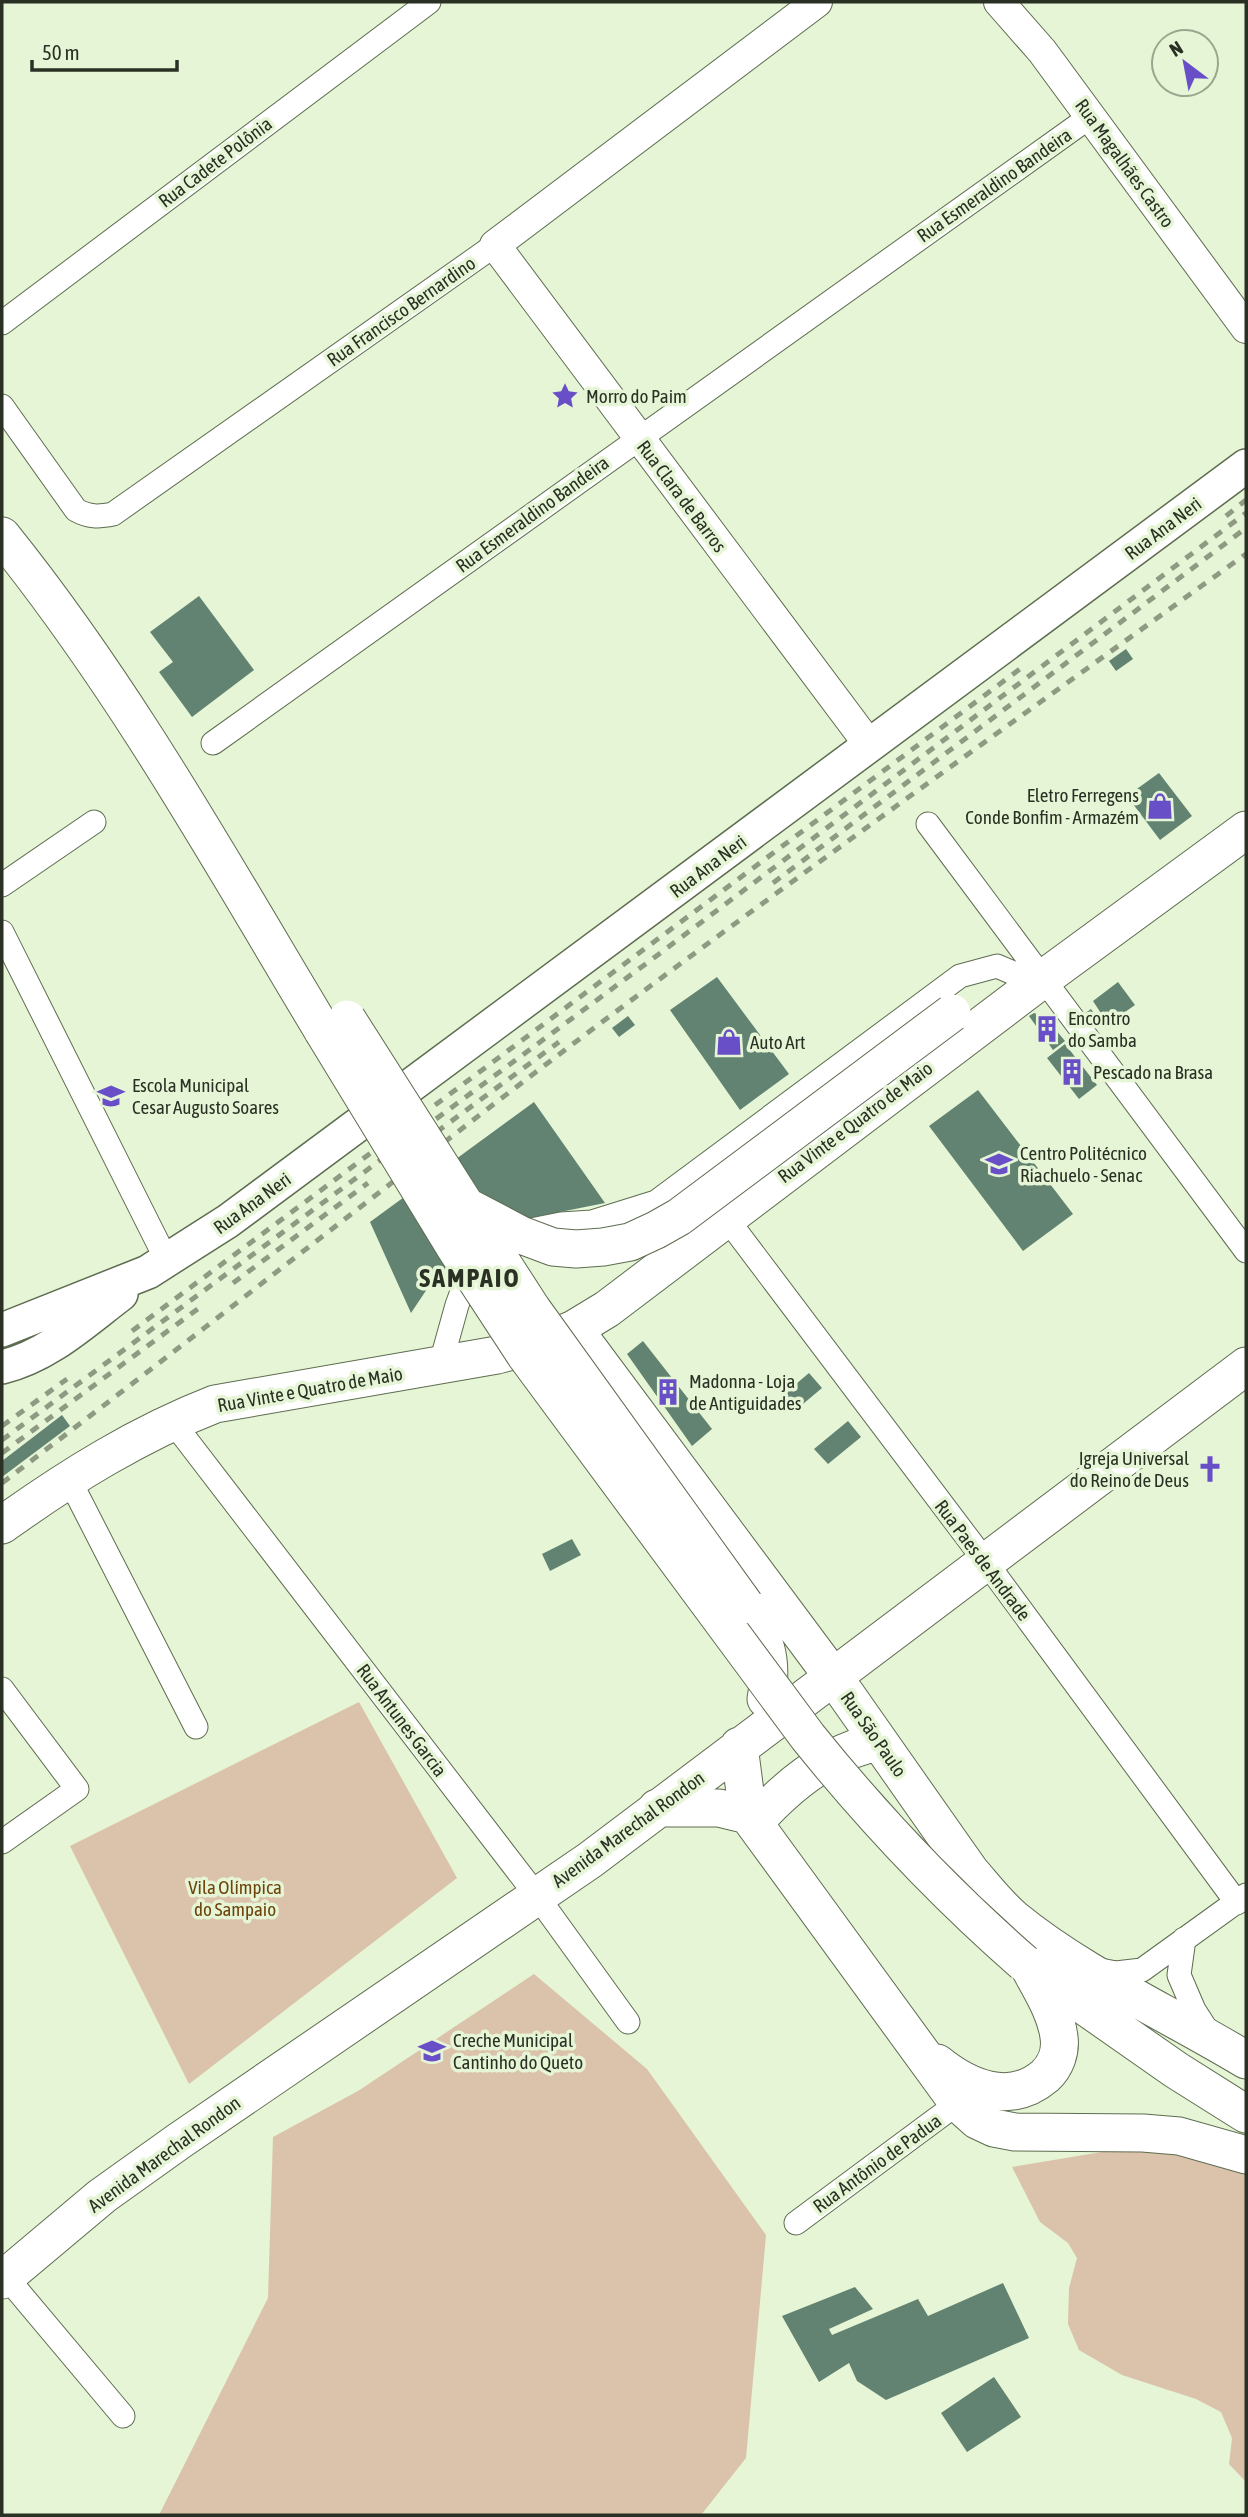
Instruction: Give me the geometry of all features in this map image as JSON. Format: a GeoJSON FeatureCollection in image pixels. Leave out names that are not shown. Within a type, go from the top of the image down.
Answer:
{"type":"FeatureCollection","features":[{"type":"Feature","properties":{"kind":"main road","name":"Rua Ana Neri"},"geometry":{"type":"LineString","coordinates":[[158,1267],[228,1221],[452,1057],[1246,466]]}},
{"type":"Feature","properties":{"kind":"main road"},"geometry":{"type":"LineString","coordinates":[[2,536],[72,627],[120,697],[239,892],[291,946],[456,1249],[526,1356],[808,1737],[911,1857],[1026,1965],[1176,2070],[1246,2114]]}},
{"type":"Feature","properties":{"kind":"main road","name":"Rua Vinte e Quatro de Maio"},"geometry":{"type":"LineString","coordinates":[[2,1525],[114,1451],[172,1420],[215,1404],[493,1356],[539,1344],[574,1329],[607,1309],[726,1219],[1032,977],[1246,830]]}},
{"type":"Feature","properties":{"kind":"main road"},"geometry":{"type":"LineString","coordinates":[[466,1206],[500,1226],[554,1247],[603,1247],[630,1242],[678,1217],[952,1013],[1032,977]]}},
{"type":"Feature","properties":{"kind":"main road"},"geometry":{"type":"LineString","coordinates":[[335,1025],[466,1206],[532,1309],[745,1605],[762,1633],[769,1673],[763,1714],[745,1742],[751,1819],[958,2103],[977,2120],[994,2128],[1015,2132],[1143,2133],[1179,2136],[1246,2155]]}},
{"type":"Feature","properties":{"kind":"main road"},"geometry":{"type":"LineString","coordinates":[[2,1330],[158,1267]]}},
{"type":"Feature","properties":{"kind":"main road"},"geometry":{"type":"LineString","coordinates":[[2,1367],[37,1354],[65,1338],[158,1267]]}},
{"type":"Feature","properties":{"kind":"main road","name":"Rua São Paulo"},"geometry":{"type":"LineString","coordinates":[[574,1329],[833,1677],[970,1871],[993,1898],[1041,1939],[1084,1967],[1246,2060]]}},
{"type":"Feature","properties":{"kind":"main road","name":"Avenida Marechal Rondon"},"geometry":{"type":"LineString","coordinates":[[3,2276],[102,2196],[179,2141],[590,1860],[1246,1366]]}},
{"type":"Feature","properties":{"kind":"main road"},"geometry":{"type":"LineString","coordinates":[[751,1819],[821,1765],[860,1745],[879,1742]]}},
{"type":"Feature","properties":{"kind":"main road"},"geometry":{"type":"LineString","coordinates":[[657,1808],[719,1808],[751,1819]]}},
{"type":"Feature","properties":{"kind":"main road"},"geometry":{"type":"LineString","coordinates":[[914,2045],[950,2073],[981,2089],[1007,2092],[1028,2088],[1048,2074],[1059,2056],[1059,2036],[1051,2011],[1026,1965]]}},
{"type":"Feature","properties":{"kind":"main road"},"geometry":{"type":"LineString","coordinates":[[1176,2070],[1246,2095]]}},
{"type":"Feature","properties":{"kind":"street","name":"Rua Cadete Polônia"},"geometry":{"type":"LineString","coordinates":[[2,323],[429,2]]}},
{"type":"Feature","properties":{"kind":"street","name":"Rua Francisco Bernardino"},"geometry":{"type":"LineString","coordinates":[[2,406],[76,510],[99,517],[113,514],[495,245],[817,2]]}},
{"type":"Feature","properties":{"kind":"street","name":"Rua Magalhães Castro"},"geometry":{"type":"LineString","coordinates":[[999,2],[1042,51],[1246,328]]}},
{"type":"Feature","properties":{"kind":"street","name":"Rua Esmeraldino Bandeira"},"geometry":{"type":"LineString","coordinates":[[213,743],[1091,116]]}},
{"type":"Feature","properties":{"kind":"street","name":"Rua Clara de Barros"},"geometry":{"type":"LineString","coordinates":[[495,245],[870,746]]}},
{"type":"Feature","properties":{"kind":"street"},"geometry":{"type":"LineString","coordinates":[[2,885],[94,822]]}},
{"type":"Feature","properties":{"kind":"street"},"geometry":{"type":"LineString","coordinates":[[928,824],[1032,977],[1246,1251]]}},
{"type":"Feature","properties":{"kind":"street"},"geometry":{"type":"LineString","coordinates":[[2,932],[158,1267]]}},
{"type":"Feature","properties":{"kind":"street"},"geometry":{"type":"LineString","coordinates":[[440,1366],[457,1305],[474,1261],[500,1237],[561,1224],[592,1222],[656,1202],[960,976],[997,966],[1032,977]]}},
{"type":"Feature","properties":{"kind":"street","name":"Rua Paes de Andrade"},"geometry":{"type":"LineString","coordinates":[[726,1219],[1241,1899]]}},
{"type":"Feature","properties":{"kind":"street","name":"Rua Antunes Garcia"},"geometry":{"type":"LineString","coordinates":[[172,1420],[537,1896],[628,2022]]}},
{"type":"Feature","properties":{"kind":"street"},"geometry":{"type":"LineString","coordinates":[[69,1479],[196,1727]]}},
{"type":"Feature","properties":{"kind":"street"},"geometry":{"type":"LineString","coordinates":[[2,1689],[77,1789],[2,1842]]}},
{"type":"Feature","properties":{"kind":"street"},"geometry":{"type":"LineString","coordinates":[[1084,1967],[1116,1973],[1142,1970],[1241,1899]]}},
{"type":"Feature","properties":{"kind":"street"},"geometry":{"type":"LineString","coordinates":[[1184,1939],[1179,1975],[1194,2010],[1214,2040]]}},
{"type":"Feature","properties":{"kind":"street","name":"Rua Antônio de Padua"},"geometry":{"type":"LineString","coordinates":[[796,2223],[958,2103]]}},
{"type":"Feature","properties":{"kind":"street"},"geometry":{"type":"LineString","coordinates":[[3,2276],[123,2416]]}},
{"type":"Feature","properties":{"kind":"green space","name":"Vila Olímpica do Sampaio"},"geometry":{"type":"Polygon","coordinates":[[[359,1702],[457,1878],[189,2084],[70,1846],[359,1702]]]}},
{"type":"Feature","properties":{"kind":"green space"},"geometry":{"type":"Polygon","coordinates":[[[534,1974],[647,2069],[766,2235],[746,2458],[701,2515],[159,2515],[268,2298],[273,2137],[358,2091],[534,1974]]]}},
{"type":"Feature","properties":{"kind":"green space"},"geometry":{"type":"Polygon","coordinates":[[[1156,2143],[1246,2169],[1246,2482],[1229,2464],[1232,2438],[1221,2412],[1196,2399],[1122,2375],[1079,2350],[1068,2324],[1069,2288],[1077,2258],[1068,2243],[1040,2222],[1012,2167],[1156,2143]]]}},
{"type":"Feature","properties":{"kind":"building"},"geometry":{"type":"Polygon","coordinates":[[[199,596],[254,670],[192,717],[159,672],[173,662],[150,632],[199,596]]]}},
{"type":"Feature","properties":{"kind":"building"},"geometry":{"type":"Polygon","coordinates":[[[1126,649],[1133,659],[1116,671],[1109,661],[1126,649]]]}},
{"type":"Feature","properties":{"kind":"building","name":"Eletro Ferregens Conde Bonfim - Armazém"},"geometry":{"type":"Polygon","coordinates":[[[1159,773],[1192,816],[1160,840],[1127,796],[1159,773]]]}},
{"type":"Feature","properties":{"kind":"building","name":"Auto Art"},"geometry":{"type":"Polygon","coordinates":[[[717,977],[789,1074],[740,1110],[670,1010],[717,977]]]}},
{"type":"Feature","properties":{"kind":"building"},"geometry":{"type":"Polygon","coordinates":[[[1118,982],[1135,1005],[1108,1024],[1093,1001],[1118,982]]]}},
{"type":"Feature","properties":{"kind":"building"},"geometry":{"type":"Polygon","coordinates":[[[1091,1009],[1101,1024],[1094,1028],[1084,1014],[1091,1009]]]}},
{"type":"Feature","properties":{"kind":"building","name":"Encontro do Samba"},"geometry":{"type":"Polygon","coordinates":[[[1034,1013],[1045,1017],[1065,1041],[1053,1050],[1029,1016],[1034,1013]]]}},
{"type":"Feature","properties":{"kind":"building"},"geometry":{"type":"Polygon","coordinates":[[[628,1016],[635,1025],[619,1037],[612,1028],[628,1016]]]}},
{"type":"Feature","properties":{"kind":"building","name":"Pescado na Brasa"},"geometry":{"type":"Polygon","coordinates":[[[1065,1044],[1097,1085],[1079,1099],[1047,1058],[1065,1044]]]}},
{"type":"Feature","properties":{"kind":"building","name":"Centro Politécnico Riachuelo - Senac"},"geometry":{"type":"Polygon","coordinates":[[[978,1090],[1073,1214],[1023,1251],[929,1126],[978,1090]]]}},
{"type":"Feature","properties":{"kind":"building"},"geometry":{"type":"Polygon","coordinates":[[[534,1102],[605,1203],[520,1220],[451,1268],[449,1285],[437,1274],[411,1313],[370,1222],[534,1102]]]}},
{"type":"Feature","properties":{"kind":"building","name":"Madonna - Loja de Antiguidades"},"geometry":{"type":"Polygon","coordinates":[[[643,1341],[712,1429],[692,1446],[627,1354],[643,1341]]]}},
{"type":"Feature","properties":{"kind":"building"},"geometry":{"type":"Polygon","coordinates":[[[809,1373],[822,1388],[797,1409],[784,1394],[809,1373]]]}},
{"type":"Feature","properties":{"kind":"building"},"geometry":{"type":"Polygon","coordinates":[[[62,1415],[70,1426],[2,1477],[2,1461],[62,1415]]]}},
{"type":"Feature","properties":{"kind":"building"},"geometry":{"type":"Polygon","coordinates":[[[848,1421],[861,1437],[828,1464],[814,1449],[848,1421]]]}},
{"type":"Feature","properties":{"kind":"building"},"geometry":{"type":"Polygon","coordinates":[[[572,1539],[581,1555],[550,1571],[542,1554],[572,1539]]]}},
{"type":"Feature","properties":{"kind":"building"},"geometry":{"type":"Polygon","coordinates":[[[1003,2283],[1029,2338],[886,2400],[857,2381],[849,2363],[819,2382],[782,2316],[855,2287],[873,2309],[829,2329],[832,2335],[918,2299],[928,2316],[1003,2283]]]}},
{"type":"Feature","properties":{"kind":"building"},"geometry":{"type":"Polygon","coordinates":[[[994,2377],[1021,2417],[967,2452],[941,2413],[994,2377]]]}},
{"type":"Feature","properties":{"kind":"railway"},"geometry":{"type":"LineString","coordinates":[[1226,516],[1246,500]]}},
{"type":"Feature","properties":{"kind":"railway"},"geometry":{"type":"LineString","coordinates":[[2,1440],[655,957],[1246,513]]}},
{"type":"Feature","properties":{"kind":"railway"},"geometry":{"type":"LineString","coordinates":[[773,883],[1246,528]]}},
{"type":"Feature","properties":{"kind":"railway"},"geometry":{"type":"LineString","coordinates":[[2,1483],[602,1022],[1246,554]]}},
{"type":"Feature","properties":{"kind":"railway"},"geometry":{"type":"LineString","coordinates":[[132,1331],[1024,666]]}},
{"type":"Feature","properties":{"kind":"railway"},"geometry":{"type":"LineString","coordinates":[[393,1164],[559,1042]]}},
{"type":"Feature","properties":{"kind":"railway"},"geometry":{"type":"LineString","coordinates":[[233,1283],[368,1183]]}},
{"type":"Feature","properties":{"kind":"railway"},"geometry":{"type":"LineString","coordinates":[[2,1453],[199,1308]]}},
{"type":"Feature","properties":{"kind":"railway"},"geometry":{"type":"LineString","coordinates":[[2,1426],[67,1379]]}},
{"type":"Feature","properties":{"kind":"place","name":"Morro do Paim"},"geometry":{"type":"Point","coordinates":[565,396]}},
{"type":"Feature","properties":{"kind":"place","name":"Eletro Ferregens Conde Bonfim - Armazém"},"geometry":{"type":"Point","coordinates":[1160,806]}},
{"type":"Feature","properties":{"kind":"place","name":"Encontro do Samba"},"geometry":{"type":"Point","coordinates":[1047,1029]}},
{"type":"Feature","properties":{"kind":"place","name":"Auto Art"},"geometry":{"type":"Point","coordinates":[729,1042]}},
{"type":"Feature","properties":{"kind":"place","name":"Pescado na Brasa"},"geometry":{"type":"Point","coordinates":[1072,1072]}},
{"type":"Feature","properties":{"kind":"place","name":"Escola Municipal Cesar Augusto Soares"},"geometry":{"type":"Point","coordinates":[111,1096]}},
{"type":"Feature","properties":{"kind":"place","name":"Centro Politécnico Riachuelo - Senac"},"geometry":{"type":"Point","coordinates":[999,1164]}},
{"type":"Feature","properties":{"kind":"place","name":"Madonna - Loja de Antiguidades"},"geometry":{"type":"Point","coordinates":[668,1392]}},
{"type":"Feature","properties":{"kind":"place","name":"Igreja Universal do Reino de Deus"},"geometry":{"type":"Point","coordinates":[1210,1469]}},
{"type":"Feature","properties":{"kind":"place","name":"Creche Municipal Cantinho do Queto"},"geometry":{"type":"Point","coordinates":[432,2051]}},
{"type":"Feature","properties":{"kind":"district","name":"SAMPAIO"},"geometry":{"type":"Point","coordinates":[470,1278]}}]}
